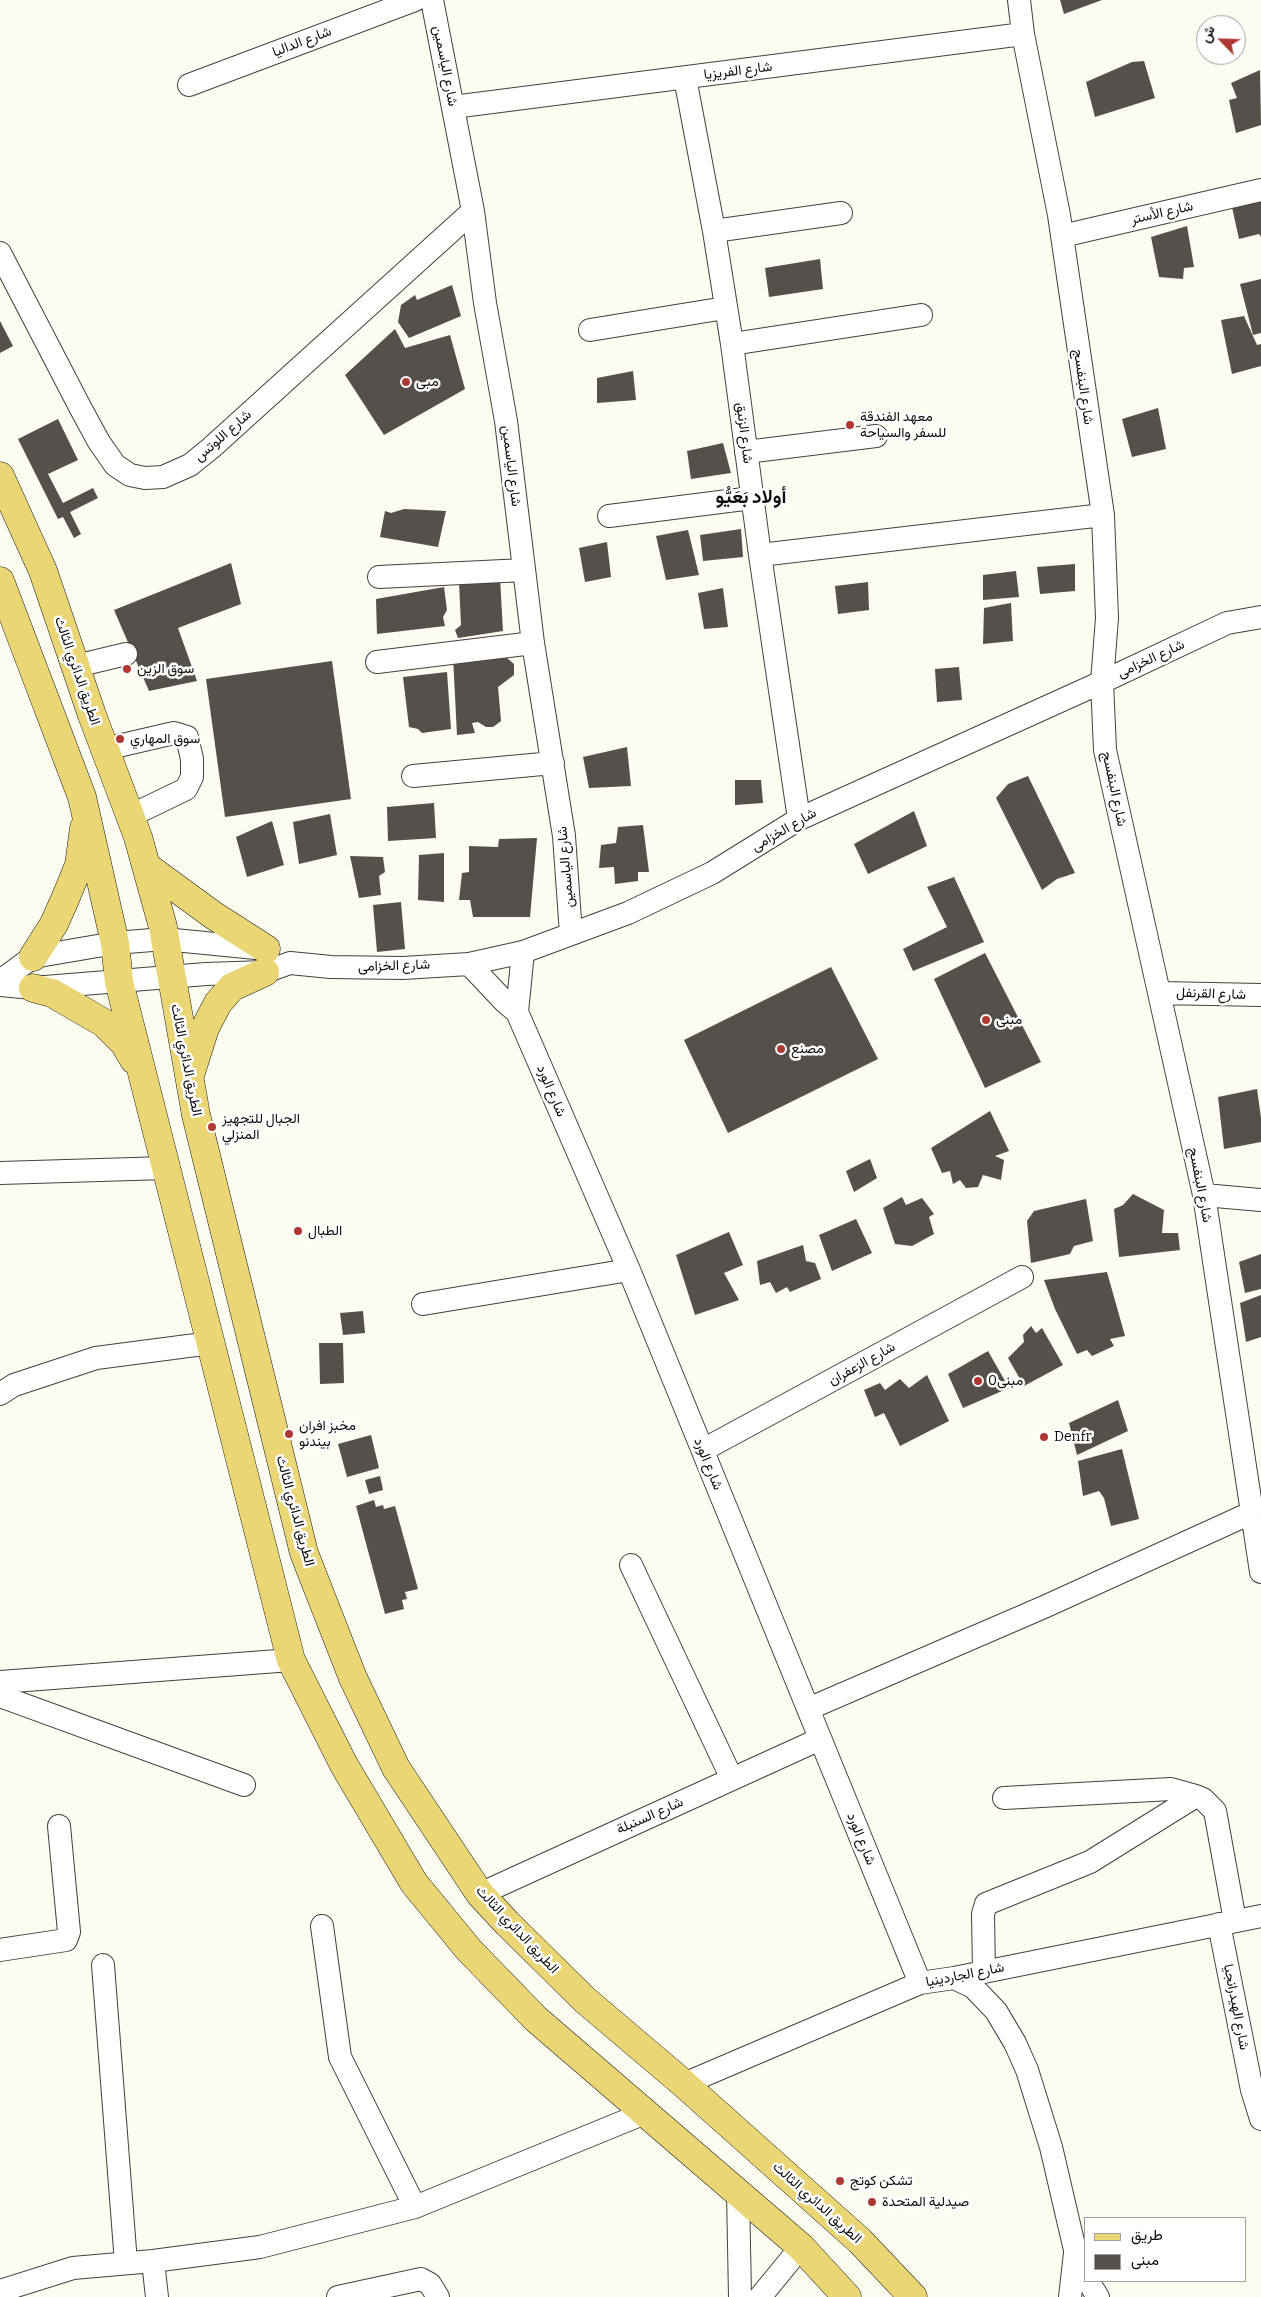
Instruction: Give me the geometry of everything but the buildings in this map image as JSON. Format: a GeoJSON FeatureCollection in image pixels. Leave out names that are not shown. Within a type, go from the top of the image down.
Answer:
{"type":"FeatureCollection","features":[{"type":"Feature","properties":{"kind":"main road","name":"الطريق الدائري الثالث"},"geometry":{"type":"LineString","coordinates":[[0,476],[43,571],[146,866],[164,939],[196,1115],[304,1553],[354,1678],[396,1768],[480,1894],[585,2000],[684,2084],[860,2241],[913,2297]]}},
{"type":"Feature","properties":{"kind":"main road"},"geometry":{"type":"LineString","coordinates":[[0,581],[6,611],[82,797],[115,943],[119,982],[291,1660],[344,1765],[414,1883],[469,1950],[536,2019],[801,2247],[847,2297]]}},
{"type":"Feature","properties":{"kind":"main road"},"geometry":{"type":"LineString","coordinates":[[33,957],[54,924],[79,865],[84,826],[82,797]]}},
{"type":"Feature","properties":{"kind":"main road"},"geometry":{"type":"LineString","coordinates":[[146,866],[213,915],[265,960],[232,987],[218,1003],[205,1028],[190,1076]]}},
{"type":"Feature","properties":{"kind":"main road"},"geometry":{"type":"LineString","coordinates":[[33,988],[52,993],[104,1023],[124,1043],[143,1078]]}},
{"type":"Feature","properties":{"kind":"street","name":"شارع الداليا"},"geometry":{"type":"LineString","coordinates":[[190,85],[415,0]]}},
{"type":"Feature","properties":{"kind":"street","name":"شارع الياسمين"},"geometry":{"type":"LineString","coordinates":[[432,0],[473,212],[485,303],[506,421],[533,643],[564,836],[571,934]]}},
{"type":"Feature","properties":{"kind":"street","name":"شارع البنفسج"},"geometry":{"type":"LineString","coordinates":[[1019,0],[1023,34],[1062,236],[1102,515],[1107,618],[1102,682],[1105,750],[1204,1195],[1254,1512],[1261,1572]]}},
{"type":"Feature","properties":{"kind":"street","name":"شارع الفريزيا"},"geometry":{"type":"LineString","coordinates":[[454,107],[1023,34]]}},
{"type":"Feature","properties":{"kind":"street","name":"شارع الزنبق"},"geometry":{"type":"LineString","coordinates":[[685,78],[714,231],[732,344],[760,555],[799,819]]}},
{"type":"Feature","properties":{"kind":"street","name":"شارع الأستر"},"geometry":{"type":"LineString","coordinates":[[1062,236],[1261,190]]}},
{"type":"Feature","properties":{"kind":"street","name":"شارع اللوتس"},"geometry":{"type":"LineString","coordinates":[[0,253],[81,410],[115,465],[130,475],[145,478],[164,477],[190,465],[211,448],[473,212]]}},
{"type":"Feature","properties":{"kind":"street"},"geometry":{"type":"LineString","coordinates":[[714,231],[840,213]]}},
{"type":"Feature","properties":{"kind":"street"},"geometry":{"type":"LineString","coordinates":[[590,330],[725,308]]}},
{"type":"Feature","properties":{"kind":"street"},"geometry":{"type":"LineString","coordinates":[[732,344],[921,315]]}},
{"type":"Feature","properties":{"kind":"street"},"geometry":{"type":"LineString","coordinates":[[746,452],[876,436]]}},
{"type":"Feature","properties":{"kind":"street"},"geometry":{"type":"LineString","coordinates":[[609,516],[752,498]]}},
{"type":"Feature","properties":{"kind":"street"},"geometry":{"type":"LineString","coordinates":[[760,555],[1102,515]]}},
{"type":"Feature","properties":{"kind":"street"},"geometry":{"type":"LineString","coordinates":[[379,577],[524,570]]}},
{"type":"Feature","properties":{"kind":"street","name":"شارع الخزامى"},"geometry":{"type":"LineString","coordinates":[[265,960],[371,968],[468,964],[523,952],[628,913],[712,874],[799,819],[1102,682],[1227,623],[1261,617]]}},
{"type":"Feature","properties":{"kind":"street"},"geometry":{"type":"LineString","coordinates":[[377,662],[533,643]]}},
{"type":"Feature","properties":{"kind":"street"},"geometry":{"type":"LineString","coordinates":[[76,666],[126,654]]}},
{"type":"Feature","properties":{"kind":"street"},"geometry":{"type":"LineString","coordinates":[[105,749],[174,733],[186,737],[192,759],[192,777],[186,789],[130,816]]}},
{"type":"Feature","properties":{"kind":"street"},"geometry":{"type":"LineString","coordinates":[[413,776],[553,763]]}},
{"type":"Feature","properties":{"kind":"street"},"geometry":{"type":"LineString","coordinates":[[0,983],[33,957],[115,943],[164,939],[265,960]]}},
{"type":"Feature","properties":{"kind":"street"},"geometry":{"type":"LineString","coordinates":[[517,1012],[523,952]]}},
{"type":"Feature","properties":{"kind":"street"},"geometry":{"type":"LineString","coordinates":[[0,983],[33,988],[171,978],[206,974],[265,960]]}},
{"type":"Feature","properties":{"kind":"street","name":"شارع الورد"},"geometry":{"type":"LineString","coordinates":[[468,964],[504,1002],[517,1012],[629,1270],[920,1983]]}},
{"type":"Feature","properties":{"kind":"street","name":"شارع القرنفل"},"geometry":{"type":"LineString","coordinates":[[1160,993],[1261,995]]}},
{"type":"Feature","properties":{"kind":"street"},"geometry":{"type":"LineString","coordinates":[[0,1173],[166,1168]]}},
{"type":"Feature","properties":{"kind":"street"},"geometry":{"type":"LineString","coordinates":[[1204,1195],[1261,1200]]}},
{"type":"Feature","properties":{"kind":"street"},"geometry":{"type":"LineString","coordinates":[[423,1304],[629,1270]]}},
{"type":"Feature","properties":{"kind":"street","name":"شارع الزعفران"},"geometry":{"type":"LineString","coordinates":[[703,1450],[1022,1277]]}},
{"type":"Feature","properties":{"kind":"street"},"geometry":{"type":"LineString","coordinates":[[0,1394],[14,1385],[96,1358],[211,1343]]}},
{"type":"Feature","properties":{"kind":"street"},"geometry":{"type":"LineString","coordinates":[[808,1709],[1044,1607],[1254,1512]]}},
{"type":"Feature","properties":{"kind":"street"},"geometry":{"type":"LineString","coordinates":[[630,1565],[732,1779]]}},
{"type":"Feature","properties":{"kind":"street"},"geometry":{"type":"LineString","coordinates":[[0,1682],[291,1660]]}},
{"type":"Feature","properties":{"kind":"street"},"geometry":{"type":"LineString","coordinates":[[0,1696],[244,1785]]}},
{"type":"Feature","properties":{"kind":"street","name":"شارع السنبلة"},"geometry":{"type":"LineString","coordinates":[[480,1894],[820,1739]]}},
{"type":"Feature","properties":{"kind":"street"},"geometry":{"type":"LineString","coordinates":[[1004,1798],[1171,1789],[1196,1796]]}},
{"type":"Feature","properties":{"kind":"street"},"geometry":{"type":"LineString","coordinates":[[984,1972],[983,1914],[986,1904],[1090,1862],[1196,1796]]}},
{"type":"Feature","properties":{"kind":"street","name":"شارع الهيدرانجيا"},"geometry":{"type":"LineString","coordinates":[[1196,1796],[1203,1799],[1215,1811],[1227,1923],[1252,2090],[1261,2119]]}},
{"type":"Feature","properties":{"kind":"street"},"geometry":{"type":"LineString","coordinates":[[0,1950],[66,1940],[70,1932],[59,1826]]}},
{"type":"Feature","properties":{"kind":"street","name":"شارع الجاردينيا"},"geometry":{"type":"LineString","coordinates":[[684,2084],[920,1983],[954,1978],[1261,1916]]}},
{"type":"Feature","properties":{"kind":"street"},"geometry":{"type":"LineString","coordinates":[[322,1926],[340,2057],[415,2207]]}},
{"type":"Feature","properties":{"kind":"street"},"geometry":{"type":"LineString","coordinates":[[103,1965],[126,2263]]}},
{"type":"Feature","properties":{"kind":"street"},"geometry":{"type":"LineString","coordinates":[[954,1978],[973,1987],[996,2011],[1015,2043],[1027,2070],[1051,2147],[1075,2250],[1084,2271]]}},
{"type":"Feature","properties":{"kind":"street"},"geometry":{"type":"LineString","coordinates":[[0,2291],[73,2268],[153,2261],[260,2246],[415,2207],[645,2112]]}},
{"type":"Feature","properties":{"kind":"street"},"geometry":{"type":"LineString","coordinates":[[738,2192],[740,2297]]}},
{"type":"Feature","properties":{"kind":"street"},"geometry":{"type":"LineString","coordinates":[[760,2297],[801,2247]]}},
{"type":"Feature","properties":{"kind":"street"},"geometry":{"type":"LineString","coordinates":[[1070,2297],[1075,2250]]}},
{"type":"Feature","properties":{"kind":"street"},"geometry":{"type":"LineString","coordinates":[[153,2261],[157,2297]]}},
{"type":"Feature","properties":{"kind":"street"},"geometry":{"type":"LineString","coordinates":[[349,2296],[421,2279],[430,2284],[438,2297]]}},
{"type":"Feature","properties":{"kind":"street"},"geometry":{"type":"LineString","coordinates":[[1089,2282],[1098,2297]]}},
{"type":"Feature","properties":{"kind":"place","name":"مبى"},"geometry":{"type":"Point","coordinates":[406,382]}},
{"type":"Feature","properties":{"kind":"place","name":"معهد الفندقة للسفر والسياحة"},"geometry":{"type":"Point","coordinates":[850,425]}},
{"type":"Feature","properties":{"kind":"place","name":"سوق الزين"},"geometry":{"type":"Point","coordinates":[127,669]}},
{"type":"Feature","properties":{"kind":"place","name":"سوق المهاري"},"geometry":{"type":"Point","coordinates":[120,739]}},
{"type":"Feature","properties":{"kind":"place","name":"مبنى"},"geometry":{"type":"Point","coordinates":[986,1020]}},
{"type":"Feature","properties":{"kind":"place","name":"مصنع"},"geometry":{"type":"Point","coordinates":[781,1049]}},
{"type":"Feature","properties":{"kind":"place","name":"الجبال للتجهيز المنزلي"},"geometry":{"type":"Point","coordinates":[212,1127]}},
{"type":"Feature","properties":{"kind":"place","name":"الطبال"},"geometry":{"type":"Point","coordinates":[298,1231]}},
{"type":"Feature","properties":{"kind":"place","name":"مبنى0"},"geometry":{"type":"Point","coordinates":[978,1381]}},
{"type":"Feature","properties":{"kind":"place","name":"مخبز افران بيندنو"},"geometry":{"type":"Point","coordinates":[289,1434]}},
{"type":"Feature","properties":{"kind":"place","name":"Denfr"},"geometry":{"type":"Point","coordinates":[1044,1437]}},
{"type":"Feature","properties":{"kind":"place","name":"تشكن كوتج"},"geometry":{"type":"Point","coordinates":[840,2181]}},
{"type":"Feature","properties":{"kind":"place","name":"صيدلية المتحدة"},"geometry":{"type":"Point","coordinates":[872,2202]}},
{"type":"Feature","properties":{"kind":"district","name":"أولاد بَعَيُّو"},"geometry":{"type":"Point","coordinates":[751,498]}}]}
